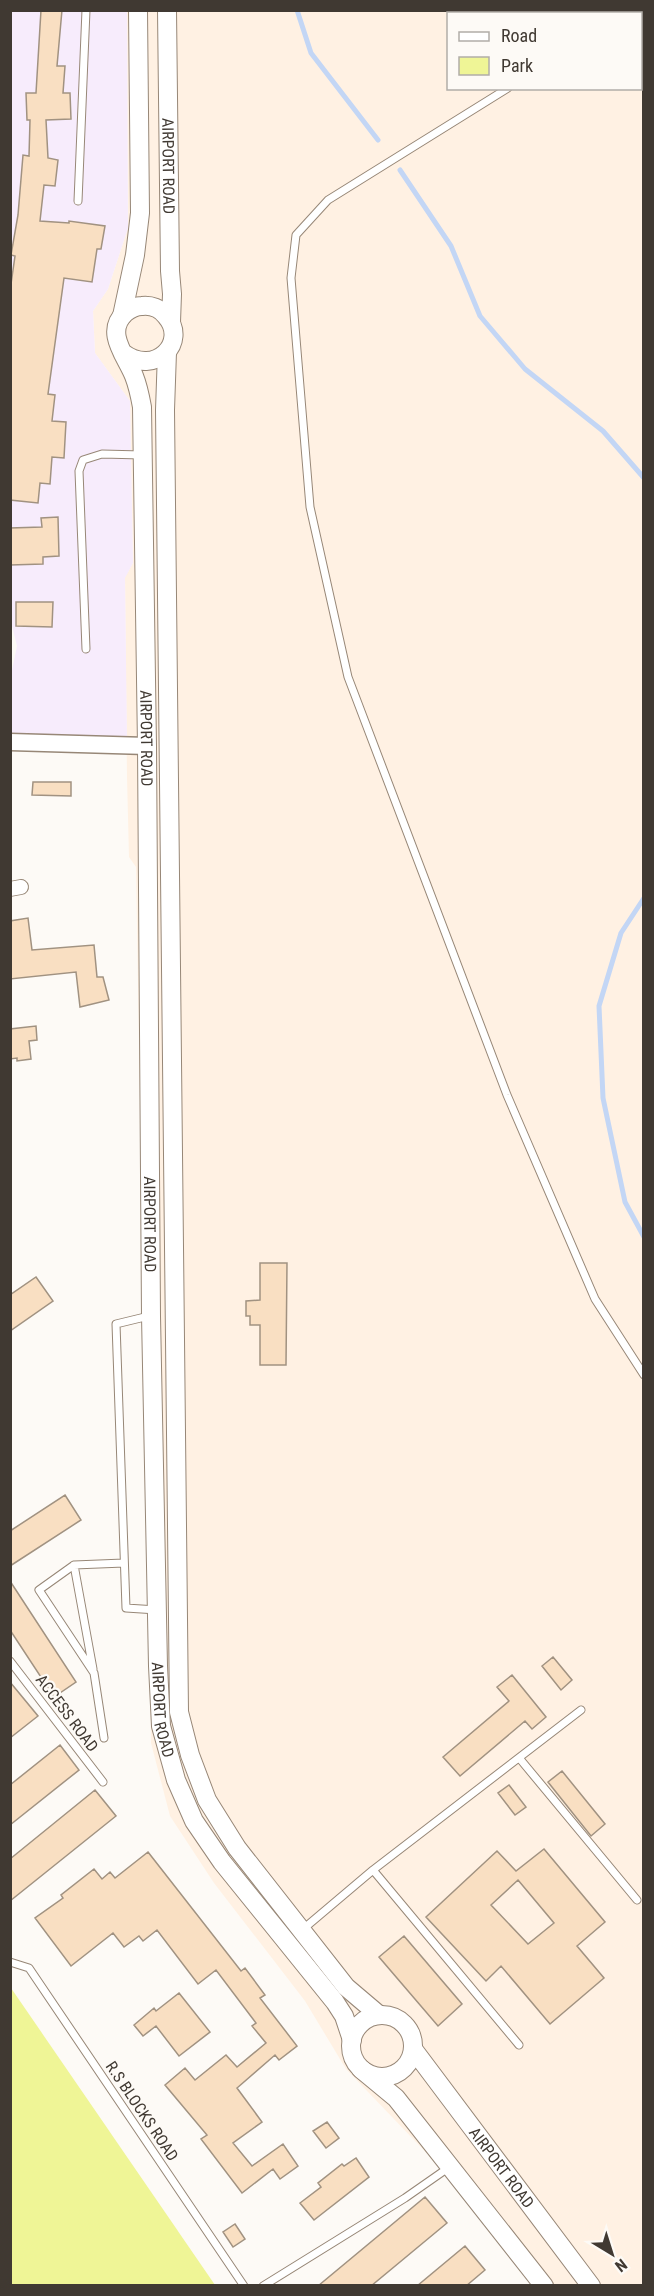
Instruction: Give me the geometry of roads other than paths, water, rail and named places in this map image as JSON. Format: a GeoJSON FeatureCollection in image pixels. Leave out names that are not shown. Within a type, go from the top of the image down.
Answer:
{"type":"FeatureCollection","features":[{"type":"Feature","properties":{"kind":"main road","name":"AIRPORT ROAD"},"geometry":{"type":"LineString","coordinates":[[122,316],[135,255],[140,213],[138,10]]}},
{"type":"Feature","properties":{"kind":"main road","name":"AIRPORT ROAD"},"geometry":{"type":"LineString","coordinates":[[166,10],[171,322]]}},
{"type":"Feature","properties":{"kind":"main road"},"geometry":{"type":"LineString","coordinates":[[148,305],[157,308],[171,322],[172,342],[167,352],[150,362],[131,359],[118,345],[117,325],[122,316],[138,306],[148,305]]}},
{"type":"Feature","properties":{"kind":"main road","name":"AIRPORT ROAD"},"geometry":{"type":"LineString","coordinates":[[167,352],[165,434],[179,1712],[190,1755],[207,1800],[237,1848],[346,1987],[379,2015]]}},
{"type":"Feature","properties":{"kind":"main road","name":"AIRPORT ROAD"},"geometry":{"type":"LineString","coordinates":[[123,353],[138,387],[142,407],[151,1316],[161,1726],[176,1780],[194,1821],[222,1862],[335,2002],[344,2016],[352,2040]]}},
{"type":"Feature","properties":{"kind":"main road"},"geometry":{"type":"LineString","coordinates":[[361,2069],[373,2076],[387,2077],[399,2072],[409,2062],[413,2049],[412,2039],[408,2029],[400,2021],[390,2016],[379,2015],[359,2026],[352,2040],[355,2061],[361,2069],[396,2098],[448,2167],[544,2286]]}},
{"type":"Feature","properties":{"kind":"main road","name":"AIRPORT ROAD"},"geometry":{"type":"LineString","coordinates":[[413,2049],[591,2286]]}},
{"type":"Feature","properties":{"kind":"street"},"geometry":{"type":"LineString","coordinates":[[10,742],[147,746]]}},
{"type":"Feature","properties":{"kind":"lane"},"geometry":{"type":"LineString","coordinates":[[78,201],[86,10]]}},
{"type":"Feature","properties":{"kind":"lane"},"geometry":{"type":"LineString","coordinates":[[505,90],[328,200],[296,235],[291,278],[310,507],[348,677],[495,1062],[595,1299],[644,1375]]}},
{"type":"Feature","properties":{"kind":"lane"},"geometry":{"type":"LineString","coordinates":[[86,649],[79,471],[83,460],[102,454],[143,455]]}},
{"type":"Feature","properties":{"kind":"lane"},"geometry":{"type":"LineString","coordinates":[[151,1316],[116,1324],[126,1608],[157,1610]]}},
{"type":"Feature","properties":{"kind":"lane"},"geometry":{"type":"LineString","coordinates":[[94,1672],[39,1590],[74,1565],[124,1563]]}},
{"type":"Feature","properties":{"kind":"lane"},"geometry":{"type":"LineString","coordinates":[[74,1565],[104,1738]]}},
{"type":"Feature","properties":{"kind":"lane","name":"ACCESS ROAD"},"geometry":{"type":"LineString","coordinates":[[10,1661],[103,1782]]}},
{"type":"Feature","properties":{"kind":"lane"},"geometry":{"type":"LineString","coordinates":[[302,1930],[373,1870],[581,1710]]}},
{"type":"Feature","properties":{"kind":"lane"},"geometry":{"type":"LineString","coordinates":[[520,1759],[637,1900]]}},
{"type":"Feature","properties":{"kind":"lane"},"geometry":{"type":"LineString","coordinates":[[373,1870],[519,2045]]}},
{"type":"Feature","properties":{"kind":"lane","name":"R.S BLOCKS ROAD"},"geometry":{"type":"LineString","coordinates":[[10,1962],[29,1968],[244,2286]]}},
{"type":"Feature","properties":{"kind":"lane"},"geometry":{"type":"LineString","coordinates":[[263,2286],[405,2198],[448,2167]]}},
{"type":"Feature","properties":{"kind":"waterway"},"geometry":{"type":"LineString","coordinates":[[297,10],[311,53],[378,140]]}},
{"type":"Feature","properties":{"kind":"waterway"},"geometry":{"type":"LineString","coordinates":[[400,170],[451,246],[480,316],[525,369],[603,431],[644,478]]}},
{"type":"Feature","properties":{"kind":"waterway"},"geometry":{"type":"LineString","coordinates":[[644,898],[621,933],[599,1006],[603,1098],[625,1202],[644,1237]]}}]}
